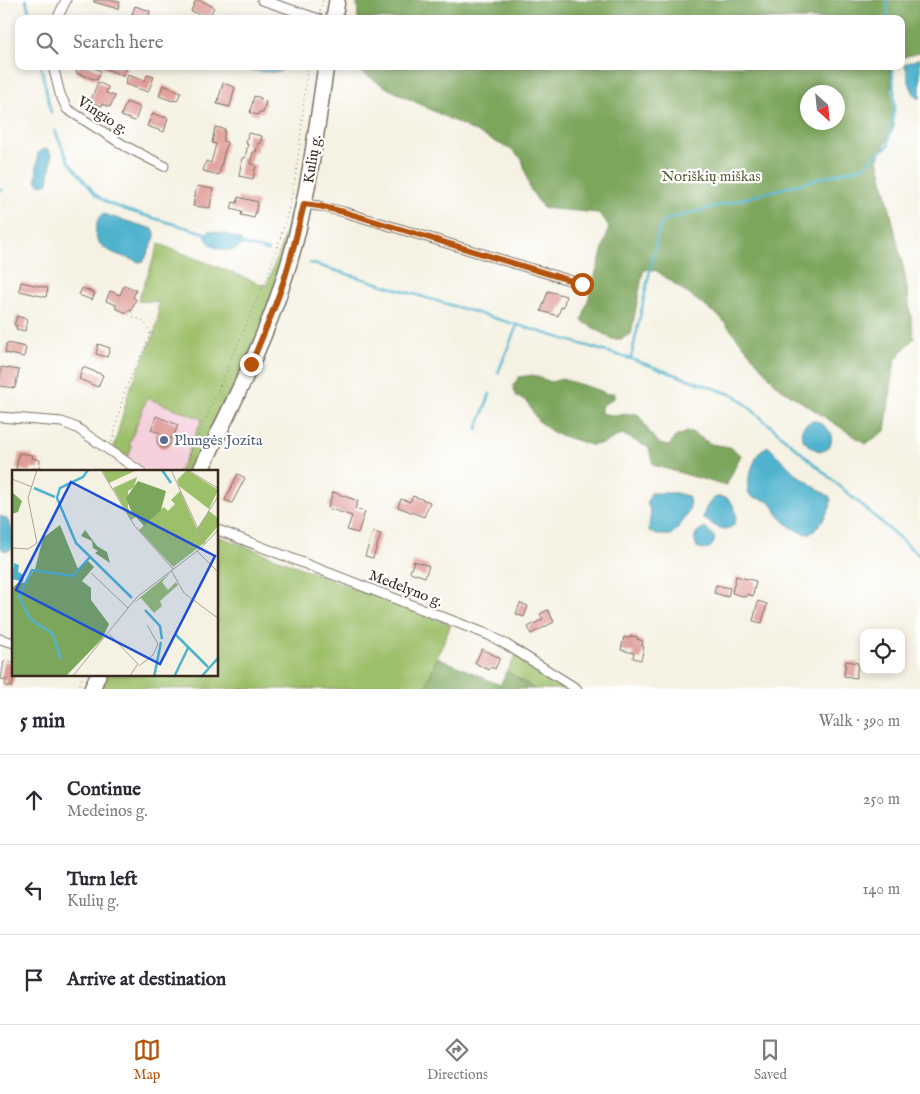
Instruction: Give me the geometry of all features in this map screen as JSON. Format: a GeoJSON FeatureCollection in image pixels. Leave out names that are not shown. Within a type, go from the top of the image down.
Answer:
{"type":"FeatureCollection","features":[{"type":"Feature","properties":{"kind":"main road"},"geometry":{"type":"LineString","coordinates":[[335,15],[337,0]]}},
{"type":"Feature","properties":{"kind":"main road","name":"Kulių g."},"geometry":{"type":"LineString","coordinates":[[201,470],[251,364],[275,306],[294,248],[304,204],[325,70]]}},
{"type":"Feature","properties":{"kind":"main road"},"geometry":{"type":"LineString","coordinates":[[92,689],[98,676]]}},
{"type":"Feature","properties":{"kind":"street"},"geometry":{"type":"LineString","coordinates":[[59,15],[66,0]]}},
{"type":"Feature","properties":{"kind":"street"},"geometry":{"type":"LineString","coordinates":[[262,0],[307,15]]}},
{"type":"Feature","properties":{"kind":"street","name":"Vingio g."},"geometry":{"type":"LineString","coordinates":[[54,70],[60,94],[67,109],[125,146],[164,166]]}},
{"type":"Feature","properties":{"kind":"street"},"geometry":{"type":"LineString","coordinates":[[304,204],[344,212],[582,284]]}},
{"type":"Feature","properties":{"kind":"street"},"geometry":{"type":"LineString","coordinates":[[0,417],[62,422],[78,428],[111,449],[138,470]]}},
{"type":"Feature","properties":{"kind":"street","name":"Medelyno g."},"geometry":{"type":"LineString","coordinates":[[219,530],[489,635],[577,689]]}},
{"type":"Feature","properties":{"kind":"path"},"geometry":{"type":"LineString","coordinates":[[320,15],[323,0]]}},
{"type":"Feature","properties":{"kind":"path"},"geometry":{"type":"LineString","coordinates":[[181,470],[188,459],[274,257],[291,201],[296,175],[308,70]]}},
{"type":"Feature","properties":{"kind":"path"},"geometry":{"type":"LineString","coordinates":[[111,449],[124,392],[150,335],[149,329],[143,321],[128,314]]}},
{"type":"Feature","properties":{"kind":"path"},"geometry":{"type":"LineString","coordinates":[[78,689],[83,676]]}},
{"type":"Feature","properties":{"kind":"shaded area"},"geometry":{"type":"Polygon","coordinates":[[[147,398],[202,419],[180,470],[147,470],[128,457],[132,447],[129,445],[147,398]]]}},
{"type":"Feature","properties":{"kind":"green space"},"geometry":{"type":"Polygon","coordinates":[[[357,0],[920,0],[920,52],[905,57],[905,15],[358,15],[357,0]]]}},
{"type":"Feature","properties":{"kind":"green space","name":"Noriškių miškas"},"geometry":{"type":"Polygon","coordinates":[[[358,70],[890,70],[894,127],[878,158],[905,275],[914,338],[895,360],[885,431],[866,444],[777,386],[721,318],[657,271],[647,269],[643,272],[631,334],[621,339],[612,339],[582,321],[609,227],[598,213],[543,208],[530,189],[522,159],[512,150],[389,89],[358,70]]]}},
{"type":"Feature","properties":{"kind":"green space"},"geometry":{"type":"Polygon","coordinates":[[[293,204],[297,207],[272,301],[195,470],[180,470],[202,419],[147,398],[129,445],[132,447],[128,457],[114,447],[129,391],[154,335],[158,318],[158,302],[138,301],[159,244],[266,286],[281,247],[293,204]]]}},
{"type":"Feature","properties":{"kind":"green space"},"geometry":{"type":"Polygon","coordinates":[[[533,375],[551,382],[562,379],[599,390],[606,394],[614,393],[614,398],[601,406],[601,413],[610,415],[638,414],[660,444],[669,446],[675,437],[690,431],[711,444],[730,447],[741,455],[726,486],[653,465],[649,448],[622,434],[603,444],[590,445],[554,433],[538,421],[526,400],[517,397],[515,393],[514,384],[519,377],[533,375]]]}},
{"type":"Feature","properties":{"kind":"green space"},"geometry":{"type":"Polygon","coordinates":[[[219,536],[451,625],[425,689],[99,689],[105,676],[219,676],[219,536]]]}},
{"type":"Feature","properties":{"kind":"green space"},"geometry":{"type":"Polygon","coordinates":[[[516,655],[570,689],[534,689],[507,671],[516,655]]]}},
{"type":"Feature","properties":{"kind":"green space"},"geometry":{"type":"Polygon","coordinates":[[[437,657],[500,685],[507,671],[534,689],[425,689],[437,657]]]}},
{"type":"Feature","properties":{"kind":"water"},"geometry":{"type":"Polygon","coordinates":[[[920,58],[920,99],[913,93],[905,64],[920,58]]]}},
{"type":"Feature","properties":{"kind":"water"},"geometry":{"type":"Polygon","coordinates":[[[250,70],[281,70],[280,72],[250,70]]]}},
{"type":"Feature","properties":{"kind":"water"},"geometry":{"type":"Polygon","coordinates":[[[46,149],[49,150],[52,157],[48,183],[42,185],[36,180],[38,153],[46,149]]]}},
{"type":"Feature","properties":{"kind":"water"},"geometry":{"type":"Polygon","coordinates":[[[103,214],[153,229],[155,237],[144,261],[139,262],[117,254],[103,247],[98,242],[96,226],[97,221],[103,214]]]}},
{"type":"Feature","properties":{"kind":"water"},"geometry":{"type":"Polygon","coordinates":[[[209,231],[235,237],[241,241],[242,245],[233,250],[216,248],[211,245],[205,236],[209,231]]]}},
{"type":"Feature","properties":{"kind":"water"},"geometry":{"type":"Polygon","coordinates":[[[812,421],[825,426],[831,433],[831,445],[826,450],[811,447],[801,434],[803,427],[812,421]]]}},
{"type":"Feature","properties":{"kind":"water"},"geometry":{"type":"Polygon","coordinates":[[[768,446],[796,474],[830,497],[830,508],[813,532],[806,534],[794,529],[778,515],[770,503],[751,496],[749,493],[748,482],[754,462],[760,452],[768,446]]]}},
{"type":"Feature","properties":{"kind":"water"},"geometry":{"type":"Polygon","coordinates":[[[651,493],[676,493],[688,496],[690,505],[688,513],[671,535],[657,535],[649,531],[651,512],[647,503],[651,493]]]}},
{"type":"Feature","properties":{"kind":"water"},"geometry":{"type":"Polygon","coordinates":[[[716,497],[728,499],[734,507],[736,512],[735,522],[729,528],[724,529],[713,525],[703,518],[707,506],[716,497]]]}},
{"type":"Feature","properties":{"kind":"water"},"geometry":{"type":"Polygon","coordinates":[[[0,516],[6,518],[12,529],[12,549],[6,551],[0,547],[0,516]]]}},
{"type":"Feature","properties":{"kind":"water"},"geometry":{"type":"Polygon","coordinates":[[[704,528],[712,533],[714,542],[709,548],[704,550],[697,547],[695,538],[696,533],[704,528]]]}},
{"type":"Feature","properties":{"kind":"building"},"geometry":{"type":"Polygon","coordinates":[[[94,0],[120,2],[118,9],[94,2],[94,0]]]}},
{"type":"Feature","properties":{"kind":"building"},"geometry":{"type":"Polygon","coordinates":[[[196,0],[214,7],[210,15],[200,15],[191,11],[196,0]]]}},
{"type":"Feature","properties":{"kind":"building"},"geometry":{"type":"Polygon","coordinates":[[[135,6],[150,11],[149,15],[132,14],[135,6]]]}},
{"type":"Feature","properties":{"kind":"building"},"geometry":{"type":"Polygon","coordinates":[[[77,70],[101,71],[97,80],[76,73],[77,70]]]}},
{"type":"Feature","properties":{"kind":"building"},"geometry":{"type":"Polygon","coordinates":[[[109,70],[125,70],[123,76],[109,70]]]}},
{"type":"Feature","properties":{"kind":"building"},"geometry":{"type":"Polygon","coordinates":[[[128,75],[145,81],[147,75],[154,77],[148,92],[125,84],[128,75]]]}},
{"type":"Feature","properties":{"kind":"building"},"geometry":{"type":"Polygon","coordinates":[[[98,82],[108,87],[106,93],[115,96],[110,107],[90,102],[98,82]]]}},
{"type":"Feature","properties":{"kind":"building"},"geometry":{"type":"Polygon","coordinates":[[[223,83],[235,87],[230,107],[217,104],[223,83]]]}},
{"type":"Feature","properties":{"kind":"building"},"geometry":{"type":"Polygon","coordinates":[[[163,85],[181,92],[177,101],[159,96],[163,85]]]}},
{"type":"Feature","properties":{"kind":"building"},"geometry":{"type":"Polygon","coordinates":[[[254,96],[266,101],[263,113],[259,112],[258,115],[250,113],[254,96]]]}},
{"type":"Feature","properties":{"kind":"building"},"geometry":{"type":"Polygon","coordinates":[[[126,102],[140,107],[135,121],[121,116],[126,102]]]}},
{"type":"Feature","properties":{"kind":"building"},"geometry":{"type":"Polygon","coordinates":[[[153,114],[168,118],[164,132],[147,126],[153,114]]]}},
{"type":"Feature","properties":{"kind":"building"},"geometry":{"type":"Polygon","coordinates":[[[215,127],[225,129],[223,141],[227,142],[219,175],[203,171],[206,161],[211,163],[216,144],[212,143],[215,127]]]}},
{"type":"Feature","properties":{"kind":"building"},"geometry":{"type":"Polygon","coordinates":[[[248,133],[262,136],[256,152],[253,152],[250,164],[256,165],[253,179],[239,176],[242,158],[245,158],[248,144],[246,144],[248,133]]]}},
{"type":"Feature","properties":{"kind":"building"},"geometry":{"type":"Polygon","coordinates":[[[197,186],[213,189],[210,208],[193,206],[197,186]]]}},
{"type":"Feature","properties":{"kind":"building"},"geometry":{"type":"Polygon","coordinates":[[[238,197],[258,202],[254,218],[241,215],[242,212],[231,209],[233,202],[237,203],[238,197]]]}},
{"type":"Feature","properties":{"kind":"building"},"geometry":{"type":"Polygon","coordinates":[[[21,282],[48,288],[46,297],[19,291],[21,282]]]}},
{"type":"Feature","properties":{"kind":"building"},"geometry":{"type":"Polygon","coordinates":[[[124,285],[136,290],[133,298],[136,299],[131,311],[128,310],[127,313],[115,308],[117,305],[106,301],[110,291],[120,295],[124,285]]]}},
{"type":"Feature","properties":{"kind":"building"},"geometry":{"type":"Polygon","coordinates":[[[82,288],[95,293],[92,300],[79,295],[82,288]]]}},
{"type":"Feature","properties":{"kind":"building"},"geometry":{"type":"Polygon","coordinates":[[[548,291],[566,296],[563,308],[561,307],[558,316],[541,311],[548,291]]]}},
{"type":"Feature","properties":{"kind":"building"},"geometry":{"type":"Polygon","coordinates":[[[17,316],[27,319],[25,331],[16,329],[17,325],[14,325],[17,316]]]}},
{"type":"Feature","properties":{"kind":"building"},"geometry":{"type":"Polygon","coordinates":[[[7,343],[26,347],[24,357],[5,353],[7,343]]]}},
{"type":"Feature","properties":{"kind":"building"},"geometry":{"type":"Polygon","coordinates":[[[98,344],[110,348],[107,357],[96,354],[98,344]]]}},
{"type":"Feature","properties":{"kind":"building"},"geometry":{"type":"Polygon","coordinates":[[[1,367],[19,370],[15,388],[0,386],[1,367]]]}},
{"type":"Feature","properties":{"kind":"building"},"geometry":{"type":"Polygon","coordinates":[[[83,367],[103,375],[98,387],[79,379],[83,367]]]}},
{"type":"Feature","properties":{"kind":"building"},"geometry":{"type":"Polygon","coordinates":[[[156,416],[178,425],[174,435],[171,437],[170,445],[166,448],[161,448],[158,445],[157,438],[160,433],[151,430],[156,416]]]}},
{"type":"Feature","properties":{"kind":"building"},"geometry":{"type":"Polygon","coordinates":[[[19,453],[33,455],[32,458],[40,460],[39,469],[16,469],[19,453]]]}},
{"type":"Feature","properties":{"kind":"building"},"geometry":{"type":"Polygon","coordinates":[[[238,474],[245,478],[232,503],[225,500],[238,474]]]}},
{"type":"Feature","properties":{"kind":"building"},"geometry":{"type":"Polygon","coordinates":[[[333,492],[358,501],[355,509],[365,512],[358,533],[347,530],[352,516],[328,508],[333,492]]]}},
{"type":"Feature","properties":{"kind":"building"},"geometry":{"type":"Polygon","coordinates":[[[413,496],[430,502],[424,517],[398,507],[401,499],[410,502],[413,496]]]}},
{"type":"Feature","properties":{"kind":"building"},"geometry":{"type":"Polygon","coordinates":[[[373,532],[381,534],[373,558],[365,556],[373,532]]]}},
{"type":"Feature","properties":{"kind":"building"},"geometry":{"type":"Polygon","coordinates":[[[414,561],[429,566],[425,577],[410,572],[414,561]]]}},
{"type":"Feature","properties":{"kind":"building"},"geometry":{"type":"Polygon","coordinates":[[[736,576],[756,581],[753,596],[747,594],[746,597],[732,593],[736,576]]]}},
{"type":"Feature","properties":{"kind":"building"},"geometry":{"type":"Polygon","coordinates":[[[716,585],[730,588],[728,597],[714,593],[716,585]]]}},
{"type":"Feature","properties":{"kind":"building"},"geometry":{"type":"Polygon","coordinates":[[[758,601],[767,604],[762,623],[753,621],[758,601]]]}},
{"type":"Feature","properties":{"kind":"building"},"geometry":{"type":"Polygon","coordinates":[[[520,603],[528,606],[524,617],[516,614],[520,603]]]}},
{"type":"Feature","properties":{"kind":"building"},"geometry":{"type":"Polygon","coordinates":[[[548,610],[554,622],[531,634],[528,627],[543,619],[540,614],[548,610]]]}},
{"type":"Feature","properties":{"kind":"building"},"geometry":{"type":"Polygon","coordinates":[[[630,636],[638,637],[637,639],[643,641],[642,646],[644,647],[641,660],[633,658],[634,653],[621,650],[624,637],[630,638],[630,636]]]}},
{"type":"Feature","properties":{"kind":"building"},"geometry":{"type":"Polygon","coordinates":[[[482,649],[500,658],[495,669],[491,667],[489,670],[475,663],[482,649]]]}},
{"type":"Feature","properties":{"kind":"building"},"geometry":{"type":"Polygon","coordinates":[[[4,661],[12,663],[12,676],[14,678],[12,687],[5,686],[6,680],[1,679],[4,661]]]}},
{"type":"Feature","properties":{"kind":"building"},"geometry":{"type":"Polygon","coordinates":[[[846,661],[858,663],[856,678],[844,676],[846,661]]]}},
{"type":"Feature","properties":{"kind":"waterway"},"geometry":{"type":"LineString","coordinates":[[26,0],[30,15]]}},
{"type":"Feature","properties":{"kind":"waterway"},"geometry":{"type":"LineString","coordinates":[[887,0],[888,15]]}},
{"type":"Feature","properties":{"kind":"waterway"},"geometry":{"type":"LineString","coordinates":[[42,70],[51,113]]}},
{"type":"Feature","properties":{"kind":"waterway"},"geometry":{"type":"LineString","coordinates":[[631,358],[659,229],[665,220],[862,167],[888,146],[895,105],[892,70]]}},
{"type":"Feature","properties":{"kind":"waterway"},"geometry":{"type":"LineString","coordinates":[[55,131],[69,162],[96,195],[108,203],[126,210],[208,234]]}},
{"type":"Feature","properties":{"kind":"waterway"},"geometry":{"type":"LineString","coordinates":[[239,243],[269,251]]}},
{"type":"Feature","properties":{"kind":"waterway"},"geometry":{"type":"LineString","coordinates":[[310,263],[631,359],[736,396],[920,556]]}},
{"type":"Feature","properties":{"kind":"waterway"},"geometry":{"type":"LineString","coordinates":[[498,373],[517,325]]}},
{"type":"Feature","properties":{"kind":"waterway"},"geometry":{"type":"LineString","coordinates":[[477,429],[490,394]]}},
{"type":"Feature","properties":{"kind":"place","name":"Plungės Jozita"},"geometry":{"type":"Point","coordinates":[164,440]}},
{"type":"Feature","properties":{"kind":"route"},"geometry":{"type":"LineString","coordinates":[[251,364],[284,279],[294,248],[304,204],[344,212],[582,284]]}}]}
